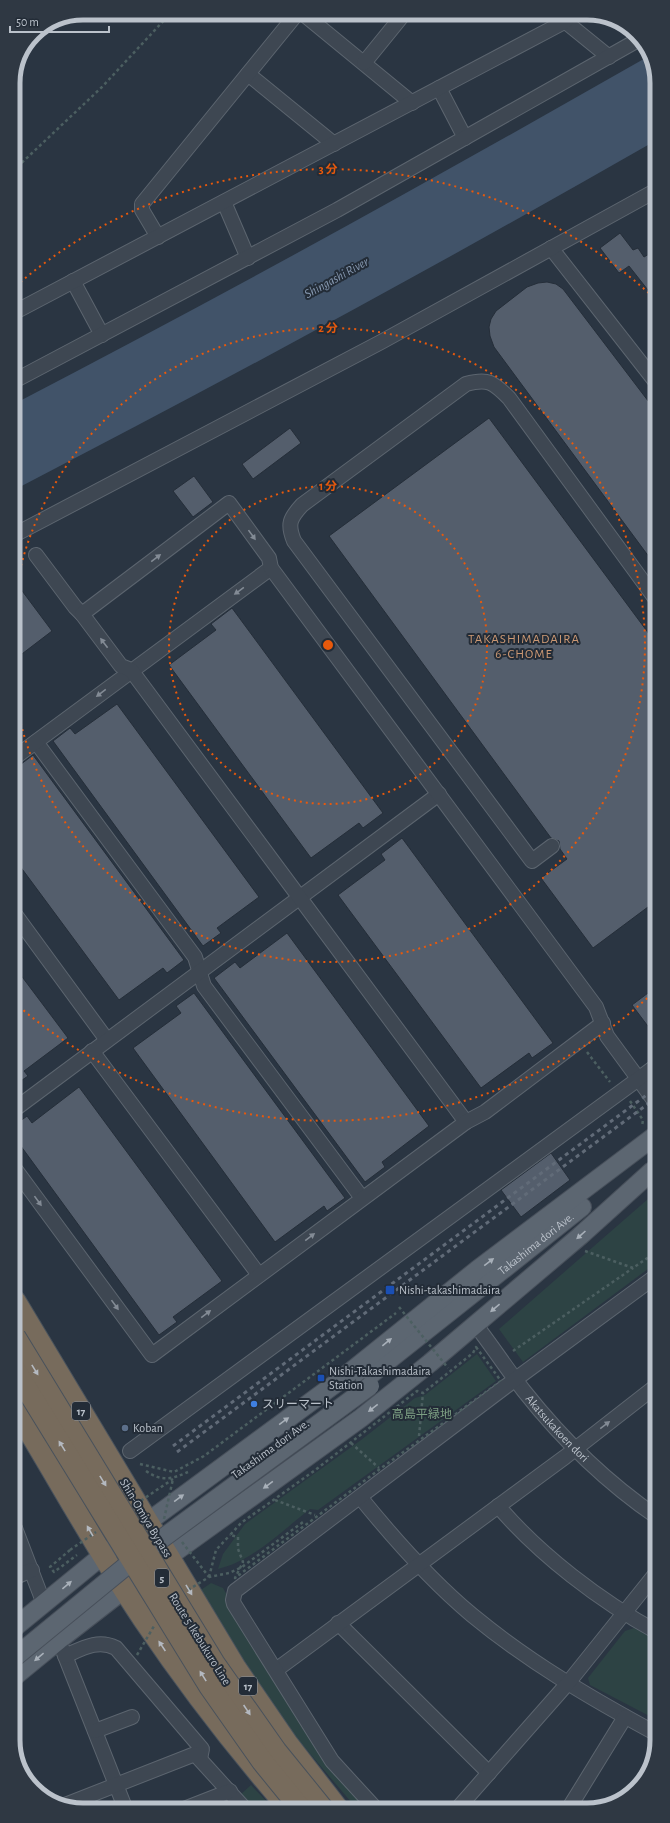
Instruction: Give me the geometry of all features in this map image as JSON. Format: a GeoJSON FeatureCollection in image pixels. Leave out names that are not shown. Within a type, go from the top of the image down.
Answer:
{"type":"FeatureCollection","features":[{"type":"Feature","properties":{"kind":"highway","name":"Shin-Omiya Bypass"},"geometry":{"type":"LineString","coordinates":[[20,1309],[168,1556],[261,1707],[333,1803]]}},
{"type":"Feature","properties":{"kind":"highway","name":"Route 5 Ikebukuro Line"},"geometry":{"type":"LineString","coordinates":[[20,1345],[214,1663],[276,1751],[318,1803]]}},
{"type":"Feature","properties":{"kind":"highway","name":"Route 5 Ikebukuro Line"},"geometry":{"type":"LineString","coordinates":[[20,1378],[210,1687],[262,1761],[297,1803]]}},
{"type":"Feature","properties":{"kind":"highway"},"geometry":{"type":"LineString","coordinates":[[20,1416],[124,1589],[175,1666],[212,1716],[284,1803]]}},
{"type":"Feature","properties":{"kind":"main road"},"geometry":{"type":"LineString","coordinates":[[20,1623],[147,1521],[339,1381],[649,1133]]}},
{"type":"Feature","properties":{"kind":"main road","name":"Takashima dori Ave."},"geometry":{"type":"LineString","coordinates":[[20,1653],[137,1557],[367,1382],[650,1154]]}},
{"type":"Feature","properties":{"kind":"main road","name":"Takashima dori Ave."},"geometry":{"type":"LineString","coordinates":[[20,1642],[133,1549],[466,1311],[572,1225],[650,1173]]}},
{"type":"Feature","properties":{"kind":"main road"},"geometry":{"type":"LineString","coordinates":[[20,1673],[62,1648],[124,1589],[361,1418],[430,1363],[569,1246],[650,1174]]}},
{"type":"Feature","properties":{"kind":"street"},"geometry":{"type":"LineString","coordinates":[[158,236],[142,210],[142,204],[292,20]]}},
{"type":"Feature","properties":{"kind":"street"},"geometry":{"type":"LineString","coordinates":[[311,20],[412,103]]}},
{"type":"Feature","properties":{"kind":"street"},"geometry":{"type":"LineString","coordinates":[[364,63],[399,20]]}},
{"type":"Feature","properties":{"kind":"street"},"geometry":{"type":"LineString","coordinates":[[20,310],[412,103],[556,20]]}},
{"type":"Feature","properties":{"kind":"street"},"geometry":{"type":"LineString","coordinates":[[565,20],[609,57]]}},
{"type":"Feature","properties":{"kind":"street"},"geometry":{"type":"LineString","coordinates":[[20,378],[337,210],[635,42]]}},
{"type":"Feature","properties":{"kind":"street"},"geometry":{"type":"LineString","coordinates":[[248,74],[334,144]]}},
{"type":"Feature","properties":{"kind":"street"},"geometry":{"type":"LineString","coordinates":[[439,88],[466,138]]}},
{"type":"Feature","properties":{"kind":"street"},"geometry":{"type":"LineString","coordinates":[[621,209],[650,186]]}},
{"type":"Feature","properties":{"kind":"street"},"geometry":{"type":"LineString","coordinates":[[20,532],[381,342],[650,194]]}},
{"type":"Feature","properties":{"kind":"street"},"geometry":{"type":"LineString","coordinates":[[224,202],[248,258]]}},
{"type":"Feature","properties":{"kind":"street"},"geometry":{"type":"LineString","coordinates":[[550,248],[650,376]]}},
{"type":"Feature","properties":{"kind":"street"},"geometry":{"type":"LineString","coordinates":[[73,281],[102,335]]}},
{"type":"Feature","properties":{"kind":"street"},"geometry":{"type":"LineString","coordinates":[[552,846],[532,861],[294,541],[290,532],[290,521],[295,512],[302,505],[466,384],[480,380],[491,382],[509,398],[650,591]]}},
{"type":"Feature","properties":{"kind":"street"},"geometry":{"type":"LineString","coordinates":[[82,614],[229,503],[269,558],[271,568],[596,1007],[607,1036],[650,1095]]}},
{"type":"Feature","properties":{"kind":"street"},"geometry":{"type":"LineString","coordinates":[[36,555],[121,666],[131,670],[466,1122]]}},
{"type":"Feature","properties":{"kind":"street"},"geometry":{"type":"LineString","coordinates":[[20,754],[131,670],[271,568]]}},
{"type":"Feature","properties":{"kind":"street"},"geometry":{"type":"LineString","coordinates":[[36,742],[195,957],[204,986],[362,1198]]}},
{"type":"Feature","properties":{"kind":"street"},"geometry":{"type":"LineString","coordinates":[[20,1105],[439,794]]}},
{"type":"Feature","properties":{"kind":"street"},"geometry":{"type":"LineString","coordinates":[[20,921],[107,1040]]}},
{"type":"Feature","properties":{"kind":"street"},"geometry":{"type":"LineString","coordinates":[[20,1176],[152,1355],[362,1198],[466,1122],[485,1112],[603,1023]]}},
{"type":"Feature","properties":{"kind":"street"},"geometry":{"type":"LineString","coordinates":[[92,1051],[259,1275]]}},
{"type":"Feature","properties":{"kind":"street"},"geometry":{"type":"LineString","coordinates":[[130,1451],[650,1071]]}},
{"type":"Feature","properties":{"kind":"street"},"geometry":{"type":"LineString","coordinates":[[371,1803],[332,1761],[234,1604],[233,1595],[238,1587],[650,1280]]}},
{"type":"Feature","properties":{"kind":"street","name":"Akatsukakoen dori"},"geometry":{"type":"LineString","coordinates":[[475,1324],[544,1415],[575,1448],[628,1496],[650,1512]]}},
{"type":"Feature","properties":{"kind":"street"},"geometry":{"type":"LineString","coordinates":[[276,1670],[575,1448],[650,1395]]}},
{"type":"Feature","properties":{"kind":"street"},"geometry":{"type":"LineString","coordinates":[[360,1497],[386,1530],[418,1565],[490,1630],[528,1658],[625,1717],[650,1730]]}},
{"type":"Feature","properties":{"kind":"street"},"geometry":{"type":"LineString","coordinates":[[498,1506],[534,1543],[570,1574],[624,1613],[650,1628]]}},
{"type":"Feature","properties":{"kind":"street"},"geometry":{"type":"LineString","coordinates":[[20,1540],[44,1604]]}},
{"type":"Feature","properties":{"kind":"street"},"geometry":{"type":"LineString","coordinates":[[20,1575],[32,1570]]}},
{"type":"Feature","properties":{"kind":"street"},"geometry":{"type":"LineString","coordinates":[[462,1803],[568,1683],[650,1581]]}},
{"type":"Feature","properties":{"kind":"street"},"geometry":{"type":"LineString","coordinates":[[338,1623],[489,1773]]}},
{"type":"Feature","properties":{"kind":"street"},"geometry":{"type":"LineString","coordinates":[[123,1803],[62,1648],[86,1646],[98,1643],[108,1644],[116,1648],[202,1749],[200,1759]]}},
{"type":"Feature","properties":{"kind":"street"},"geometry":{"type":"LineString","coordinates":[[95,1730],[132,1717]]}},
{"type":"Feature","properties":{"kind":"street"},"geometry":{"type":"LineString","coordinates":[[572,1803],[625,1717]]}},
{"type":"Feature","properties":{"kind":"street"},"geometry":{"type":"LineString","coordinates":[[73,1802],[195,1754],[240,1803]]}},
{"type":"Feature","properties":{"kind":"street"},"geometry":{"type":"LineString","coordinates":[[199,1803],[230,1791]]}},
{"type":"Feature","properties":{"kind":"path"},"geometry":{"type":"LineString","coordinates":[[20,164],[102,87],[164,20]]}},
{"type":"Feature","properties":{"kind":"path"},"geometry":{"type":"LineString","coordinates":[[587,1052],[610,1082]]}},
{"type":"Feature","properties":{"kind":"path"},"geometry":{"type":"LineString","coordinates":[[629,1100],[643,1120],[649,1133]]}},
{"type":"Feature","properties":{"kind":"path"},"geometry":{"type":"LineString","coordinates":[[584,1251],[633,1268]]}},
{"type":"Feature","properties":{"kind":"path"},"geometry":{"type":"LineString","coordinates":[[513,1351],[650,1256]]}},
{"type":"Feature","properties":{"kind":"path"},"geometry":{"type":"LineString","coordinates":[[140,1464],[174,1472],[204,1456],[407,1306]]}},
{"type":"Feature","properties":{"kind":"path"},"geometry":{"type":"LineString","coordinates":[[399,1307],[448,1368]]}},
{"type":"Feature","properties":{"kind":"path"},"geometry":{"type":"LineString","coordinates":[[418,1441],[423,1393],[473,1353],[476,1347],[501,1381]]}},
{"type":"Feature","properties":{"kind":"path"},"geometry":{"type":"LineString","coordinates":[[303,1522],[242,1567],[229,1573],[209,1577],[216,1550],[241,1523],[274,1500],[417,1391],[423,1393]]}},
{"type":"Feature","properties":{"kind":"path"},"geometry":{"type":"LineString","coordinates":[[351,1442],[380,1468]]}},
{"type":"Feature","properties":{"kind":"path"},"geometry":{"type":"LineString","coordinates":[[146,1471],[160,1478],[173,1479]]}},
{"type":"Feature","properties":{"kind":"path"},"geometry":{"type":"LineString","coordinates":[[274,1500],[316,1516]]}},
{"type":"Feature","properties":{"kind":"path"},"geometry":{"type":"LineString","coordinates":[[230,1534],[238,1537],[238,1549],[243,1562],[234,1578]]}},
{"type":"Feature","properties":{"kind":"path"},"geometry":{"type":"LineString","coordinates":[[70,1550],[50,1567],[54,1572],[77,1555]]}},
{"type":"Feature","properties":{"kind":"green space"},"geometry":{"type":"Polygon","coordinates":[[[650,1197],[650,1267],[523,1362],[499,1329],[650,1197]]]}},
{"type":"Feature","properties":{"kind":"green space","name":"高島平緑地"},"geometry":{"type":"Polygon","coordinates":[[[477,1354],[496,1381],[318,1510],[310,1509],[255,1552],[231,1565],[218,1569],[223,1554],[245,1524],[361,1440],[415,1398],[425,1395],[477,1354]]]}},
{"type":"Feature","properties":{"kind":"green space"},"geometry":{"type":"Polygon","coordinates":[[[211,1583],[223,1588],[238,1615],[328,1760],[370,1803],[352,1803],[278,1716],[198,1592],[211,1583]]]}},
{"type":"Feature","properties":{"kind":"green space"},"geometry":{"type":"Polygon","coordinates":[[[634,1628],[650,1636],[650,1716],[590,1685],[588,1678],[625,1631],[634,1628]]]}},
{"type":"Feature","properties":{"kind":"green space"},"geometry":{"type":"Polygon","coordinates":[[[251,1785],[268,1803],[246,1803],[240,1795],[251,1785]]]}},
{"type":"Feature","properties":{"kind":"water","name":"Shingashi River"},"geometry":{"type":"Polygon","coordinates":[[[645,58],[650,83],[650,144],[336,319],[20,487],[20,401],[174,320],[645,58]]]}},
{"type":"Feature","properties":{"kind":"building"},"geometry":{"type":"Polygon","coordinates":[[[620,233],[633,250],[638,248],[644,257],[649,254],[650,293],[629,266],[619,273],[600,248],[620,233]]]}},
{"type":"Feature","properties":{"kind":"building"},"geometry":{"type":"Polygon","coordinates":[[[547,282],[556,284],[563,289],[650,403],[650,558],[494,347],[490,336],[489,327],[491,319],[496,311],[527,287],[538,283],[547,282]]]}},
{"type":"Feature","properties":{"kind":"building"},"geometry":{"type":"Polygon","coordinates":[[[489,418],[650,635],[650,905],[593,948],[541,878],[567,859],[560,849],[559,841],[551,838],[329,536],[489,418]]]}},
{"type":"Feature","properties":{"kind":"building"},"geometry":{"type":"Polygon","coordinates":[[[290,428],[301,443],[253,479],[242,464],[290,428]]]}},
{"type":"Feature","properties":{"kind":"building"},"geometry":{"type":"Polygon","coordinates":[[[194,476],[213,502],[193,517],[173,491],[194,476]]]}},
{"type":"Feature","properties":{"kind":"building"},"geometry":{"type":"Polygon","coordinates":[[[20,588],[52,631],[20,655],[20,588]]]}},
{"type":"Feature","properties":{"kind":"building"},"geometry":{"type":"Polygon","coordinates":[[[232,608],[383,813],[363,828],[359,823],[311,858],[169,665],[216,630],[211,624],[232,608]]]}},
{"type":"Feature","properties":{"kind":"building"},"geometry":{"type":"Polygon","coordinates":[[[117,704],[259,897],[217,928],[221,933],[203,946],[53,741],[70,728],[75,734],[117,704]]]}},
{"type":"Feature","properties":{"kind":"building"},"geometry":{"type":"Polygon","coordinates":[[[33,755],[184,960],[167,973],[163,968],[119,1000],[20,866],[20,765],[33,755]]]}},
{"type":"Feature","properties":{"kind":"building"},"geometry":{"type":"Polygon","coordinates":[[[402,838],[553,1043],[532,1058],[529,1053],[481,1088],[338,895],[385,860],[381,854],[402,838]]]}},
{"type":"Feature","properties":{"kind":"building"},"geometry":{"type":"Polygon","coordinates":[[[287,933],[429,1126],[382,1162],[385,1167],[365,1182],[214,978],[235,962],[240,968],[287,933]]]}},
{"type":"Feature","properties":{"kind":"building"},"geometry":{"type":"Polygon","coordinates":[[[20,974],[68,1038],[24,1071],[28,1076],[20,1082],[20,974]]]}},
{"type":"Feature","properties":{"kind":"building"},"geometry":{"type":"Polygon","coordinates":[[[650,992],[650,1029],[632,1005],[650,992]]]}},
{"type":"Feature","properties":{"kind":"building"},"geometry":{"type":"Polygon","coordinates":[[[194,993],[345,1198],[327,1211],[324,1206],[275,1242],[133,1048],[181,1013],[176,1006],[194,993]]]}},
{"type":"Feature","properties":{"kind":"building"},"geometry":{"type":"Polygon","coordinates":[[[79,1087],[222,1281],[173,1317],[177,1322],[159,1335],[20,1145],[20,1121],[27,1116],[32,1123],[79,1087]]]}},
{"type":"Feature","properties":{"kind":"building"},"geometry":{"type":"Polygon","coordinates":[[[551,1153],[570,1180],[521,1217],[501,1190],[551,1153]]]}},
{"type":"Feature","properties":{"kind":"railway"},"geometry":{"type":"LineString","coordinates":[[173,1446],[650,1092]]}},
{"type":"Feature","properties":{"kind":"railway"},"geometry":{"type":"LineString","coordinates":[[177,1452],[650,1102]]}},
{"type":"Feature","properties":{"kind":"place","name":"Nishi-takashimadaira"},"geometry":{"type":"Point","coordinates":[390,1290]}},
{"type":"Feature","properties":{"kind":"place","name":"Nishi-Takashimadaira Station"},"geometry":{"type":"Point","coordinates":[321,1378]}},
{"type":"Feature","properties":{"kind":"place","name":"スリーマート"},"geometry":{"type":"Point","coordinates":[254,1404]}},
{"type":"Feature","properties":{"kind":"place","name":"Koban"},"geometry":{"type":"Point","coordinates":[125,1428]}},
{"type":"Feature","properties":{"kind":"district","name":"TAKASHIMADAIRA 6-CHOME"},"geometry":{"type":"Point","coordinates":[524,646]}}]}
